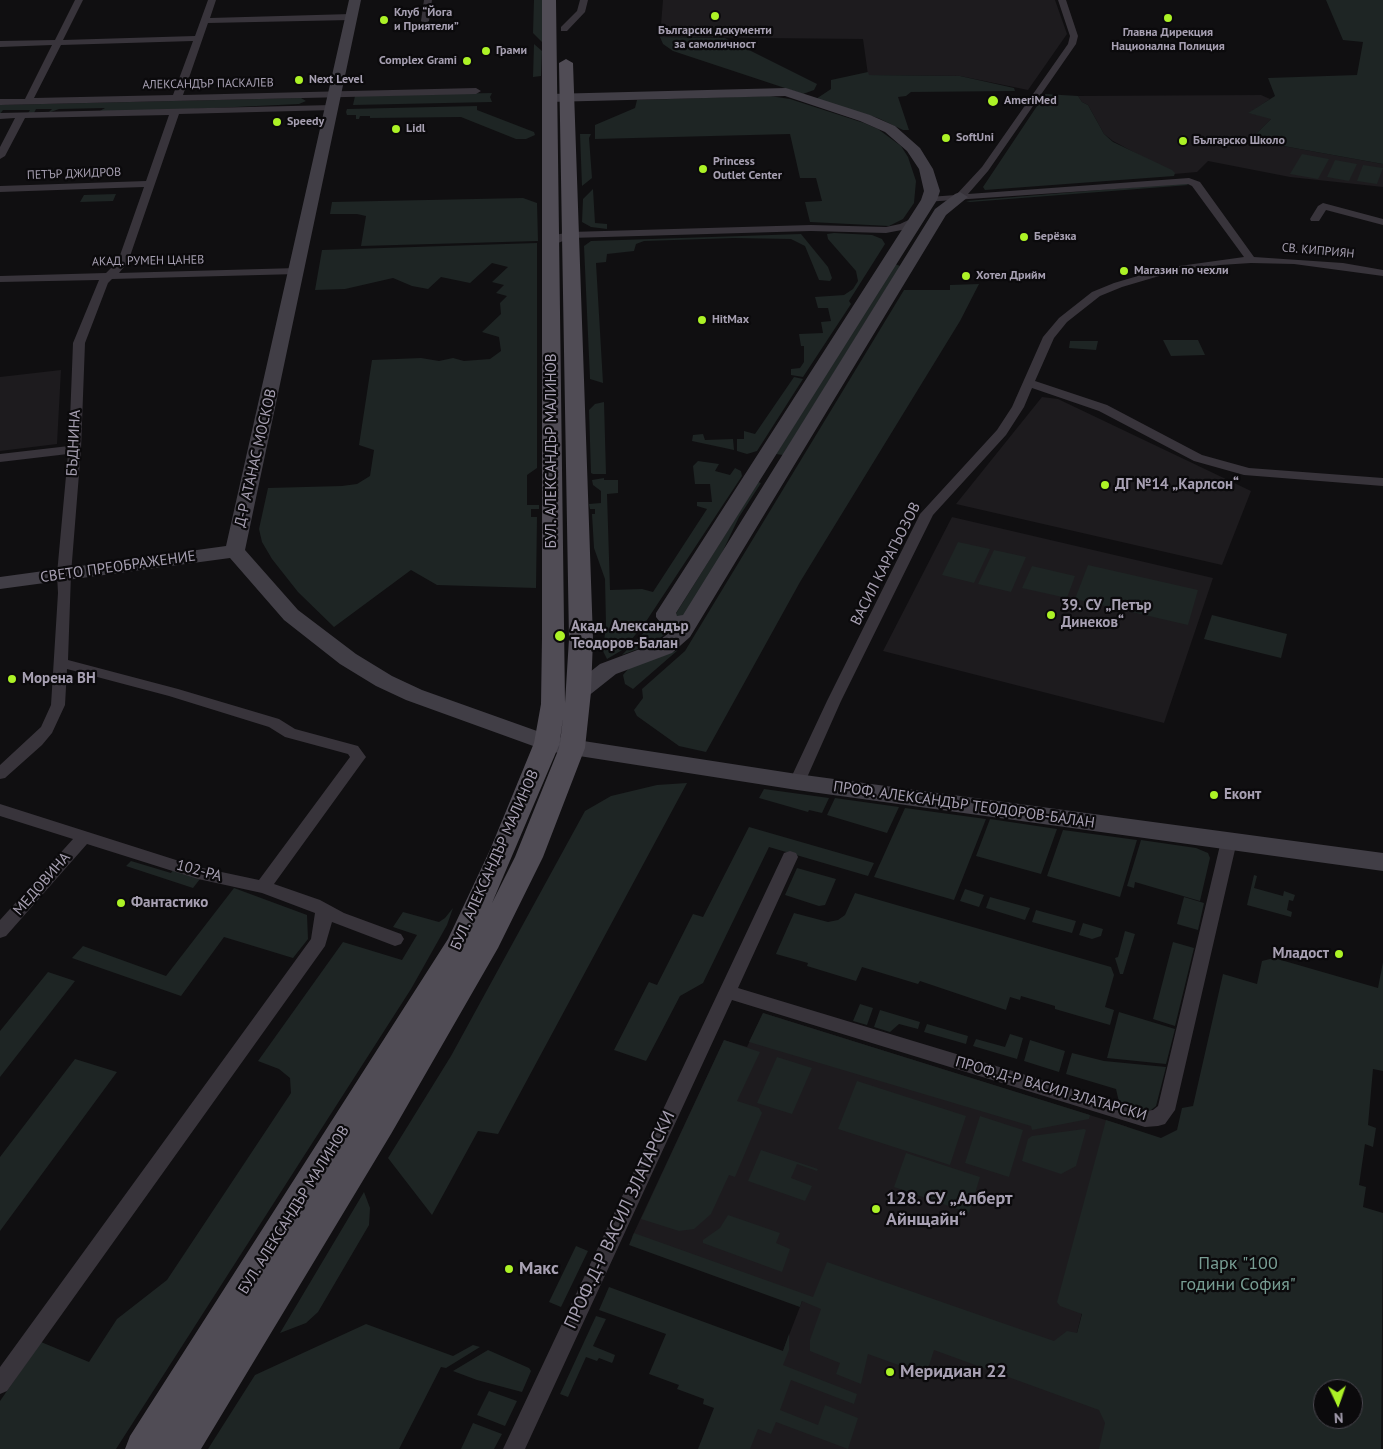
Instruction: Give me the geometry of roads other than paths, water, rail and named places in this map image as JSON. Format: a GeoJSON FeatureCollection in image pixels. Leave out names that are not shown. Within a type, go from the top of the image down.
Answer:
{"type":"FeatureCollection","features":[{"type":"Feature","properties":{"kind":"main road","name":"БУЛ. АЛЕКСАНДЪР МАЛИНОВ"},"geometry":{"type":"LineString","coordinates":[[181,1449],[380,1126],[488,940],[529,857],[559,745],[579,692],[581,639],[561,239],[550,98],[549,0]]}},
{"type":"Feature","properties":{"kind":"main road","name":"БУЛ. АЛЕКСАНДЪР МАЛИНОВ"},"geometry":{"type":"LineString","coordinates":[[143,1449],[410,1026],[460,942],[503,850],[559,745],[553,704],[561,239],[567,98],[564,10]]}},
{"type":"Feature","properties":{"kind":"street"},"geometry":{"type":"LineString","coordinates":[[28,102],[79,0]]}},
{"type":"Feature","properties":{"kind":"street"},"geometry":{"type":"LineString","coordinates":[[177,98],[212,0]]}},
{"type":"Feature","properties":{"kind":"street","name":"Д-Р АТАНАС МОСКОВ"},"geometry":{"type":"LineString","coordinates":[[235,551],[355,0]]}},
{"type":"Feature","properties":{"kind":"street"},"geometry":{"type":"LineString","coordinates":[[425,21],[428,0]]}},
{"type":"Feature","properties":{"kind":"street"},"geometry":{"type":"LineString","coordinates":[[564,28],[581,12],[584,0]]}},
{"type":"Feature","properties":{"kind":"street"},"geometry":{"type":"LineString","coordinates":[[966,201],[974,184],[1072,44],[1074,36],[1062,0]]}},
{"type":"Feature","properties":{"kind":"street"},"geometry":{"type":"LineString","coordinates":[[205,21],[351,17]]}},
{"type":"Feature","properties":{"kind":"street"},"geometry":{"type":"LineString","coordinates":[[0,44],[199,38]]}},
{"type":"Feature","properties":{"kind":"street","name":"АЛЕКСАНДЪР ПАСКАЛЕВ"},"geometry":{"type":"LineString","coordinates":[[0,116],[175,112],[476,91]]}},
{"type":"Feature","properties":{"kind":"street"},"geometry":{"type":"LineString","coordinates":[[550,98],[786,92],[865,118],[902,137],[913,148],[926,169],[932,191],[931,209],[683,632],[671,644],[608,669],[579,692]]}},
{"type":"Feature","properties":{"kind":"street","name":"АЛЕКСАНДЪР ПАСКАЛЕВ"},"geometry":{"type":"LineString","coordinates":[[0,102],[177,98],[333,101]]}},
{"type":"Feature","properties":{"kind":"street","name":"БЪДНИНА"},"geometry":{"type":"LineString","coordinates":[[0,774],[27,751],[47,729],[60,695],[65,593],[64,574],[75,449],[79,344],[103,282],[123,262],[175,112]]}},
{"type":"Feature","properties":{"kind":"street"},"geometry":{"type":"LineString","coordinates":[[0,156],[21,116]]}},
{"type":"Feature","properties":{"kind":"street"},"geometry":{"type":"LineString","coordinates":[[561,239],[812,228],[876,230],[903,227],[931,209],[992,195],[1189,181],[1199,187],[1250,260]]}},
{"type":"Feature","properties":{"kind":"street","name":"ПЕТЪР ДЖИДРОВ"},"geometry":{"type":"LineString","coordinates":[[0,189],[150,184]]}},
{"type":"Feature","properties":{"kind":"street"},"geometry":{"type":"LineString","coordinates":[[974,184],[979,192],[992,195]]}},
{"type":"Feature","properties":{"kind":"street"},"geometry":{"type":"LineString","coordinates":[[966,201],[1199,187]]}},
{"type":"Feature","properties":{"kind":"street"},"geometry":{"type":"LineString","coordinates":[[1316,219],[1323,206],[1383,222]]}},
{"type":"Feature","properties":{"kind":"street"},"geometry":{"type":"LineString","coordinates":[[692,619],[679,623],[666,617],[666,613],[897,248],[931,209]]}},
{"type":"Feature","properties":{"kind":"street"},"geometry":{"type":"LineString","coordinates":[[876,230],[892,236],[897,248]]}},
{"type":"Feature","properties":{"kind":"street","name":"СВ. КИПРИЯН"},"geometry":{"type":"LineString","coordinates":[[1250,260],[1328,264],[1383,274]]}},
{"type":"Feature","properties":{"kind":"street","name":"ВАСИЛ КАРАГЬОЗОВ"},"geometry":{"type":"LineString","coordinates":[[797,782],[834,701],[928,514],[1002,432],[1030,383],[1049,338],[1063,320],[1077,306],[1096,294],[1165,271],[1200,264],[1250,260]]}},
{"type":"Feature","properties":{"kind":"street","name":"АКАД. РУМЕН ЦАНЕВ"},"geometry":{"type":"LineString","coordinates":[[0,279],[297,271]]}},
{"type":"Feature","properties":{"kind":"street"},"geometry":{"type":"LineString","coordinates":[[1030,383],[1103,408],[1198,458],[1248,472],[1383,482]]}},
{"type":"Feature","properties":{"kind":"street"},"geometry":{"type":"LineString","coordinates":[[0,458],[75,449]]}},
{"type":"Feature","properties":{"kind":"street"},"geometry":{"type":"LineString","coordinates":[[235,551],[292,615],[348,659],[384,681],[414,695],[559,745]]}},
{"type":"Feature","properties":{"kind":"street","name":"СВЕТО ПРЕОБРАЖЕНИЕ"},"geometry":{"type":"LineString","coordinates":[[0,583],[235,551]]}},
{"type":"Feature","properties":{"kind":"street"},"geometry":{"type":"LineString","coordinates":[[62,663],[173,692],[274,722],[290,733],[353,750],[358,758],[263,887]]}},
{"type":"Feature","properties":{"kind":"street","name":"ПРОФ. АЛЕКСАНДЪР ТЕОДОРОВ-БАЛАН"},"geometry":{"type":"LineString","coordinates":[[559,745],[797,782],[1383,862]]}},
{"type":"Feature","properties":{"kind":"street","name":"102-РА"},"geometry":{"type":"LineString","coordinates":[[0,810],[198,873],[263,887],[314,904],[338,918],[395,939]]}},
{"type":"Feature","properties":{"kind":"street","name":"МЕДОВИНА"},"geometry":{"type":"LineString","coordinates":[[0,931],[84,837]]}},
{"type":"Feature","properties":{"kind":"street","name":"ПРОФ.Д-Р ВАСИЛ ЗЛАТАРСКИ"},"geometry":{"type":"LineString","coordinates":[[727,992],[1145,1119],[1158,1118],[1166,1110],[1229,841]]}},
{"type":"Feature","properties":{"kind":"street","name":"ПРОФ.Д-Р ВАСИЛ ЗЛАТАРСКИ"},"geometry":{"type":"LineString","coordinates":[[514,1449],[790,857]]}},
{"type":"Feature","properties":{"kind":"street"},"geometry":{"type":"LineString","coordinates":[[0,1384],[318,941],[323,926],[324,910]]}},
{"type":"Feature","properties":{"kind":"place","name":"Български документи за самоличност"},"geometry":{"type":"Point","coordinates":[715,16]}},
{"type":"Feature","properties":{"kind":"place","name":"Главна Дирекция Национална Полиция"},"geometry":{"type":"Point","coordinates":[1168,18]}},
{"type":"Feature","properties":{"kind":"place","name":"Клуб “Йога и Приятели”"},"geometry":{"type":"Point","coordinates":[384,20]}},
{"type":"Feature","properties":{"kind":"place","name":"Грами"},"geometry":{"type":"Point","coordinates":[486,51]}},
{"type":"Feature","properties":{"kind":"place","name":"Complex Grami"},"geometry":{"type":"Point","coordinates":[467,61]}},
{"type":"Feature","properties":{"kind":"place","name":"Next Level"},"geometry":{"type":"Point","coordinates":[299,80]}},
{"type":"Feature","properties":{"kind":"place","name":"AmeriMed"},"geometry":{"type":"Point","coordinates":[993,101]}},
{"type":"Feature","properties":{"kind":"place","name":"Speedy"},"geometry":{"type":"Point","coordinates":[277,122]}},
{"type":"Feature","properties":{"kind":"place","name":"Lidl"},"geometry":{"type":"Point","coordinates":[396,129]}},
{"type":"Feature","properties":{"kind":"place","name":"SoftUni"},"geometry":{"type":"Point","coordinates":[946,138]}},
{"type":"Feature","properties":{"kind":"place","name":"Българско Школо"},"geometry":{"type":"Point","coordinates":[1183,141]}},
{"type":"Feature","properties":{"kind":"place","name":"Princess Outlet Center"},"geometry":{"type":"Point","coordinates":[703,169]}},
{"type":"Feature","properties":{"kind":"place","name":"Берёзка"},"geometry":{"type":"Point","coordinates":[1024,237]}},
{"type":"Feature","properties":{"kind":"place","name":"Магазин по чехли"},"geometry":{"type":"Point","coordinates":[1124,271]}},
{"type":"Feature","properties":{"kind":"place","name":"Хотел Дрийм"},"geometry":{"type":"Point","coordinates":[966,276]}},
{"type":"Feature","properties":{"kind":"place","name":"HitMax"},"geometry":{"type":"Point","coordinates":[702,320]}},
{"type":"Feature","properties":{"kind":"place","name":"ДГ №14 „Карлсон“"},"geometry":{"type":"Point","coordinates":[1105,485]}},
{"type":"Feature","properties":{"kind":"place","name":"39. СУ „Петър Динеков“"},"geometry":{"type":"Point","coordinates":[1051,615]}},
{"type":"Feature","properties":{"kind":"place","name":"Акад. Александър Теодоров-Балан"},"geometry":{"type":"Point","coordinates":[560,636]}},
{"type":"Feature","properties":{"kind":"place","name":"Морена ВН"},"geometry":{"type":"Point","coordinates":[12,679]}},
{"type":"Feature","properties":{"kind":"place","name":"Еконт"},"geometry":{"type":"Point","coordinates":[1214,795]}},
{"type":"Feature","properties":{"kind":"place","name":"Фантастико"},"geometry":{"type":"Point","coordinates":[121,903]}},
{"type":"Feature","properties":{"kind":"place","name":"Младост"},"geometry":{"type":"Point","coordinates":[1339,954]}},
{"type":"Feature","properties":{"kind":"place","name":"128. СУ „Алберт Айнщайн“"},"geometry":{"type":"Point","coordinates":[876,1209]}},
{"type":"Feature","properties":{"kind":"place","name":"Макс"},"geometry":{"type":"Point","coordinates":[509,1269]}},
{"type":"Feature","properties":{"kind":"place","name":"Меридиан 22"},"geometry":{"type":"Point","coordinates":[890,1372]}},
{"type":"Feature","properties":{"kind":"park label","name":"Парк \"100 години София\""},"geometry":{"type":"Point","coordinates":[1238,1274]}}]}
